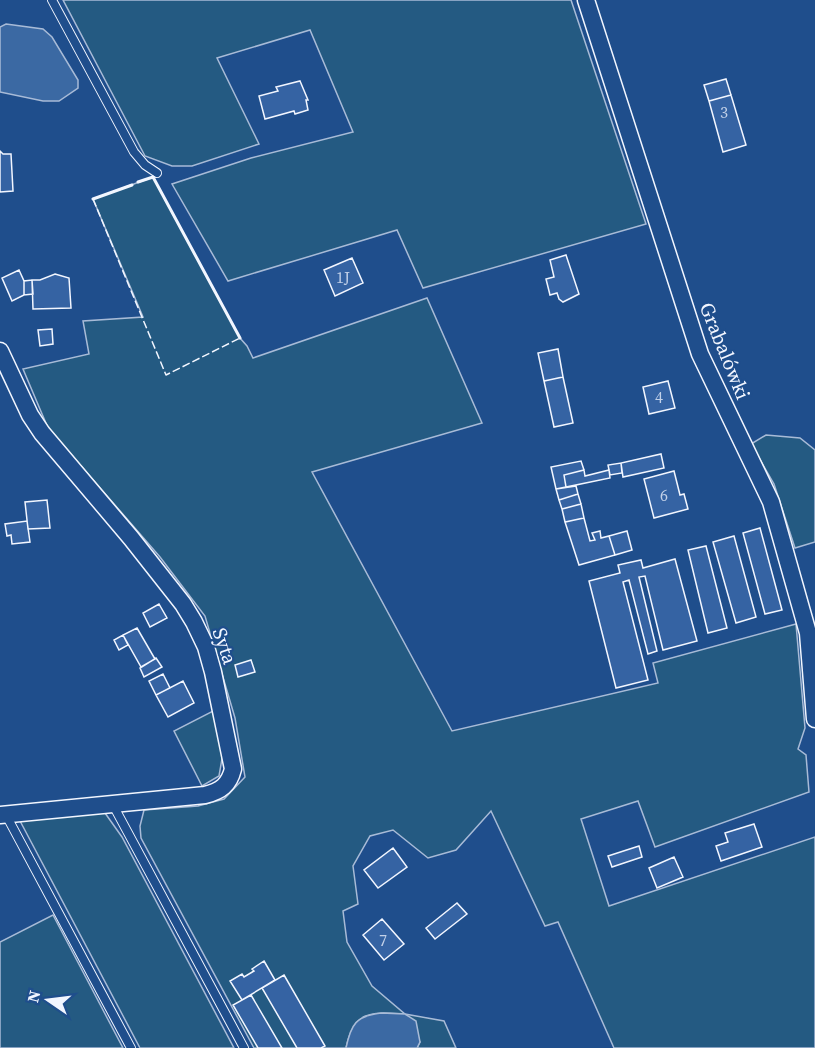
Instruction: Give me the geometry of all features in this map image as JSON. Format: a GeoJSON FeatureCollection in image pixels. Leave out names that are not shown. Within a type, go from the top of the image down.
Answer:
{"type":"FeatureCollection","features":[{"type":"Feature","properties":{"kind":"street","name":"Grabalówki"},"geometry":{"type":"LineString","coordinates":[[586,0],[700,354],[771,502],[808,633],[815,718]]}},
{"type":"Feature","properties":{"kind":"street","name":"Syta"},"geometry":{"type":"LineString","coordinates":[[0,351],[30,415],[42,433],[183,604],[206,647],[233,769],[230,780],[217,792],[205,795],[3,814]]}},
{"type":"Feature","properties":{"kind":"lane"},"geometry":{"type":"LineString","coordinates":[[52,0],[134,152],[145,165],[157,173]]}},
{"type":"Feature","properties":{"kind":"lane"},"geometry":{"type":"LineString","coordinates":[[113,805],[244,1048]]}},
{"type":"Feature","properties":{"kind":"lane"},"geometry":{"type":"LineString","coordinates":[[3,814],[131,1048]]}},
{"type":"Feature","properties":{"kind":"shaded area"},"geometry":{"type":"Polygon","coordinates":[[[63,0],[571,0],[646,224],[423,288],[397,230],[228,281],[172,184],[251,158],[353,132],[310,30],[217,58],[259,144],[192,166],[172,166],[145,156],[63,0]]]}},
{"type":"Feature","properties":{"kind":"shaded area"},"geometry":{"type":"Polygon","coordinates":[[[6,24],[43,29],[52,37],[78,80],[78,88],[59,101],[43,101],[0,92],[0,27],[6,24]]]}},
{"type":"Feature","properties":{"kind":"shaded area"},"geometry":{"type":"Polygon","coordinates":[[[153,177],[253,358],[427,298],[482,423],[312,472],[452,731],[658,683],[653,663],[796,624],[805,728],[798,749],[806,755],[809,792],[655,847],[638,801],[581,819],[609,906],[815,837],[815,1048],[614,1048],[558,922],[545,926],[491,811],[456,850],[428,858],[393,830],[370,836],[353,866],[358,904],[343,911],[347,942],[372,986],[405,1014],[444,1021],[456,1048],[417,1048],[420,1042],[404,1014],[382,1013],[359,1020],[349,1036],[346,1048],[254,1048],[141,838],[140,826],[144,810],[198,806],[224,799],[245,777],[235,718],[205,616],[160,557],[48,428],[23,369],[89,354],[83,321],[143,317],[93,199],[153,177]]]}},
{"type":"Feature","properties":{"kind":"shaded area"},"geometry":{"type":"Polygon","coordinates":[[[766,435],[800,438],[815,450],[815,542],[795,548],[774,484],[751,444],[766,435]]]}},
{"type":"Feature","properties":{"kind":"shaded area"},"geometry":{"type":"Polygon","coordinates":[[[213,711],[223,753],[219,776],[202,786],[174,731],[213,711]]]}},
{"type":"Feature","properties":{"kind":"shaded area"},"geometry":{"type":"Polygon","coordinates":[[[105,813],[122,837],[234,1048],[140,1048],[19,819],[105,813]]]}},
{"type":"Feature","properties":{"kind":"shaded area"},"geometry":{"type":"Polygon","coordinates":[[[53,915],[123,1048],[0,1048],[0,942],[53,915]]]}},
{"type":"Feature","properties":{"kind":"shaded area"},"geometry":{"type":"Polygon","coordinates":[[[381,1013],[405,1014],[416,1021],[420,1042],[417,1048],[346,1048],[350,1033],[360,1019],[381,1013]]]}},
{"type":"Feature","properties":{"kind":"building"},"geometry":{"type":"Polygon","coordinates":[[[726,79],[731,95],[709,101],[704,85],[726,79]]]}},
{"type":"Feature","properties":{"kind":"building"},"geometry":{"type":"Polygon","coordinates":[[[300,81],[308,100],[306,100],[308,110],[295,114],[294,111],[265,119],[259,96],[278,91],[276,87],[300,81]]]}},
{"type":"Feature","properties":{"kind":"building"},"geometry":{"type":"Polygon","coordinates":[[[731,95],[746,145],[723,152],[709,101],[731,95]]]}},
{"type":"Feature","properties":{"kind":"building"},"geometry":{"type":"Polygon","coordinates":[[[0,151],[3,154],[11,154],[13,191],[0,192],[0,151]]]}},
{"type":"Feature","properties":{"kind":"building"},"geometry":{"type":"Polygon","coordinates":[[[566,255],[579,294],[563,302],[557,293],[550,295],[546,279],[554,277],[550,260],[566,255]]]}},
{"type":"Feature","properties":{"kind":"building"},"geometry":{"type":"Polygon","coordinates":[[[352,258],[363,283],[335,296],[324,270],[352,258]]]}},
{"type":"Feature","properties":{"kind":"building"},"geometry":{"type":"Polygon","coordinates":[[[19,270],[24,281],[24,295],[12,301],[2,278],[19,270]]]}},
{"type":"Feature","properties":{"kind":"building"},"geometry":{"type":"Polygon","coordinates":[[[55,274],[69,278],[71,308],[33,309],[32,280],[40,280],[55,274]]]}},
{"type":"Feature","properties":{"kind":"building"},"geometry":{"type":"Polygon","coordinates":[[[32,280],[33,294],[24,295],[24,281],[32,280]]]}},
{"type":"Feature","properties":{"kind":"building"},"geometry":{"type":"Polygon","coordinates":[[[52,329],[53,344],[40,346],[38,330],[52,329]]]}},
{"type":"Feature","properties":{"kind":"building"},"geometry":{"type":"Polygon","coordinates":[[[558,349],[563,377],[544,381],[538,353],[558,349]]]}},
{"type":"Feature","properties":{"kind":"building"},"geometry":{"type":"Polygon","coordinates":[[[563,377],[573,423],[554,427],[544,381],[563,377]]]}},
{"type":"Feature","properties":{"kind":"building"},"geometry":{"type":"Polygon","coordinates":[[[668,381],[675,408],[649,414],[643,387],[668,381]]]}},
{"type":"Feature","properties":{"kind":"building"},"geometry":{"type":"Polygon","coordinates":[[[661,454],[664,468],[623,477],[621,463],[661,454]]]}},
{"type":"Feature","properties":{"kind":"building"},"geometry":{"type":"Polygon","coordinates":[[[581,461],[584,470],[564,475],[566,487],[556,489],[551,467],[581,461]]]}},
{"type":"Feature","properties":{"kind":"building"},"geometry":{"type":"Polygon","coordinates":[[[621,463],[622,473],[610,475],[608,465],[621,463]]]}},
{"type":"Feature","properties":{"kind":"building"},"geometry":{"type":"Polygon","coordinates":[[[584,470],[585,476],[609,470],[610,478],[566,487],[564,475],[584,470]]]}},
{"type":"Feature","properties":{"kind":"building"},"geometry":{"type":"Polygon","coordinates":[[[674,471],[680,495],[684,494],[688,509],[654,518],[644,479],[674,471]]]}},
{"type":"Feature","properties":{"kind":"building"},"geometry":{"type":"Polygon","coordinates":[[[576,486],[578,494],[559,500],[556,489],[576,486]]]}},
{"type":"Feature","properties":{"kind":"building"},"geometry":{"type":"Polygon","coordinates":[[[578,494],[581,504],[562,509],[559,500],[578,494]]]}},
{"type":"Feature","properties":{"kind":"building"},"geometry":{"type":"Polygon","coordinates":[[[47,500],[50,528],[28,529],[25,502],[47,500]]]}},
{"type":"Feature","properties":{"kind":"building"},"geometry":{"type":"Polygon","coordinates":[[[581,504],[584,518],[565,522],[562,509],[581,504]]]}},
{"type":"Feature","properties":{"kind":"building"},"geometry":{"type":"Polygon","coordinates":[[[584,518],[590,541],[595,540],[592,533],[600,531],[601,538],[609,536],[615,555],[579,565],[565,522],[584,518]]]}},
{"type":"Feature","properties":{"kind":"building"},"geometry":{"type":"Polygon","coordinates":[[[27,521],[30,542],[12,544],[11,535],[7,536],[5,524],[27,521]]]}},
{"type":"Feature","properties":{"kind":"building"},"geometry":{"type":"Polygon","coordinates":[[[760,528],[782,610],[765,614],[743,533],[760,528]]]}},
{"type":"Feature","properties":{"kind":"building"},"geometry":{"type":"Polygon","coordinates":[[[627,531],[632,550],[615,555],[609,536],[627,531]]]}},
{"type":"Feature","properties":{"kind":"building"},"geometry":{"type":"Polygon","coordinates":[[[734,536],[756,617],[736,623],[713,542],[734,536]]]}},
{"type":"Feature","properties":{"kind":"building"},"geometry":{"type":"Polygon","coordinates":[[[706,546],[727,628],[708,633],[688,550],[706,546]]]}},
{"type":"Feature","properties":{"kind":"building"},"geometry":{"type":"Polygon","coordinates":[[[675,559],[697,641],[663,650],[645,576],[639,577],[657,651],[648,654],[629,580],[623,582],[648,680],[616,688],[589,581],[620,573],[618,565],[641,560],[643,568],[675,559]]]}},
{"type":"Feature","properties":{"kind":"building"},"geometry":{"type":"Polygon","coordinates":[[[159,604],[167,618],[150,627],[143,613],[159,604]]]}},
{"type":"Feature","properties":{"kind":"building"},"geometry":{"type":"Polygon","coordinates":[[[137,628],[155,659],[141,667],[123,635],[137,628]]]}},
{"type":"Feature","properties":{"kind":"building"},"geometry":{"type":"Polygon","coordinates":[[[123,635],[128,645],[119,650],[114,640],[123,635]]]}},
{"type":"Feature","properties":{"kind":"building"},"geometry":{"type":"Polygon","coordinates":[[[156,658],[162,667],[144,677],[140,668],[156,658]]]}},
{"type":"Feature","properties":{"kind":"building"},"geometry":{"type":"Polygon","coordinates":[[[251,660],[255,672],[238,677],[235,665],[251,660]]]}},
{"type":"Feature","properties":{"kind":"building"},"geometry":{"type":"Polygon","coordinates":[[[163,674],[170,688],[156,695],[149,681],[163,674]]]}},
{"type":"Feature","properties":{"kind":"building"},"geometry":{"type":"Polygon","coordinates":[[[183,681],[194,703],[168,717],[156,695],[183,681]]]}},
{"type":"Feature","properties":{"kind":"building"},"geometry":{"type":"Polygon","coordinates":[[[754,824],[762,847],[721,861],[716,846],[728,842],[725,833],[754,824]]]}},
{"type":"Feature","properties":{"kind":"building"},"geometry":{"type":"Polygon","coordinates":[[[639,846],[642,857],[612,867],[608,856],[639,846]]]}},
{"type":"Feature","properties":{"kind":"building"},"geometry":{"type":"Polygon","coordinates":[[[393,848],[407,867],[378,888],[364,870],[393,848]]]}},
{"type":"Feature","properties":{"kind":"building"},"geometry":{"type":"Polygon","coordinates":[[[674,857],[683,877],[657,888],[649,868],[674,857]]]}},
{"type":"Feature","properties":{"kind":"building"},"geometry":{"type":"Polygon","coordinates":[[[457,903],[467,914],[435,939],[426,928],[457,903]]]}},
{"type":"Feature","properties":{"kind":"building"},"geometry":{"type":"Polygon","coordinates":[[[382,919],[404,944],[384,960],[363,935],[382,919]]]}},
{"type":"Feature","properties":{"kind":"building"},"geometry":{"type":"Polygon","coordinates":[[[264,961],[275,980],[242,1000],[230,981],[242,974],[244,977],[264,961]]]}},
{"type":"Feature","properties":{"kind":"building"},"geometry":{"type":"Polygon","coordinates":[[[284,975],[325,1046],[297,1048],[262,988],[284,975]]]}},
{"type":"Feature","properties":{"kind":"building"},"geometry":{"type":"Polygon","coordinates":[[[251,995],[282,1048],[258,1048],[233,1005],[251,995]]]}},
{"type":"Feature","properties":{"kind":"fence"},"geometry":{"type":"LineString","coordinates":[[93,199],[166,375],[240,338]]}},
{"type":"Feature","properties":{"kind":"wall"},"geometry":{"type":"LineString","coordinates":[[138,182],[153,177],[240,338]]}},
{"type":"Feature","properties":{"kind":"wall"},"geometry":{"type":"LineString","coordinates":[[93,199],[132,185]]}}]}
